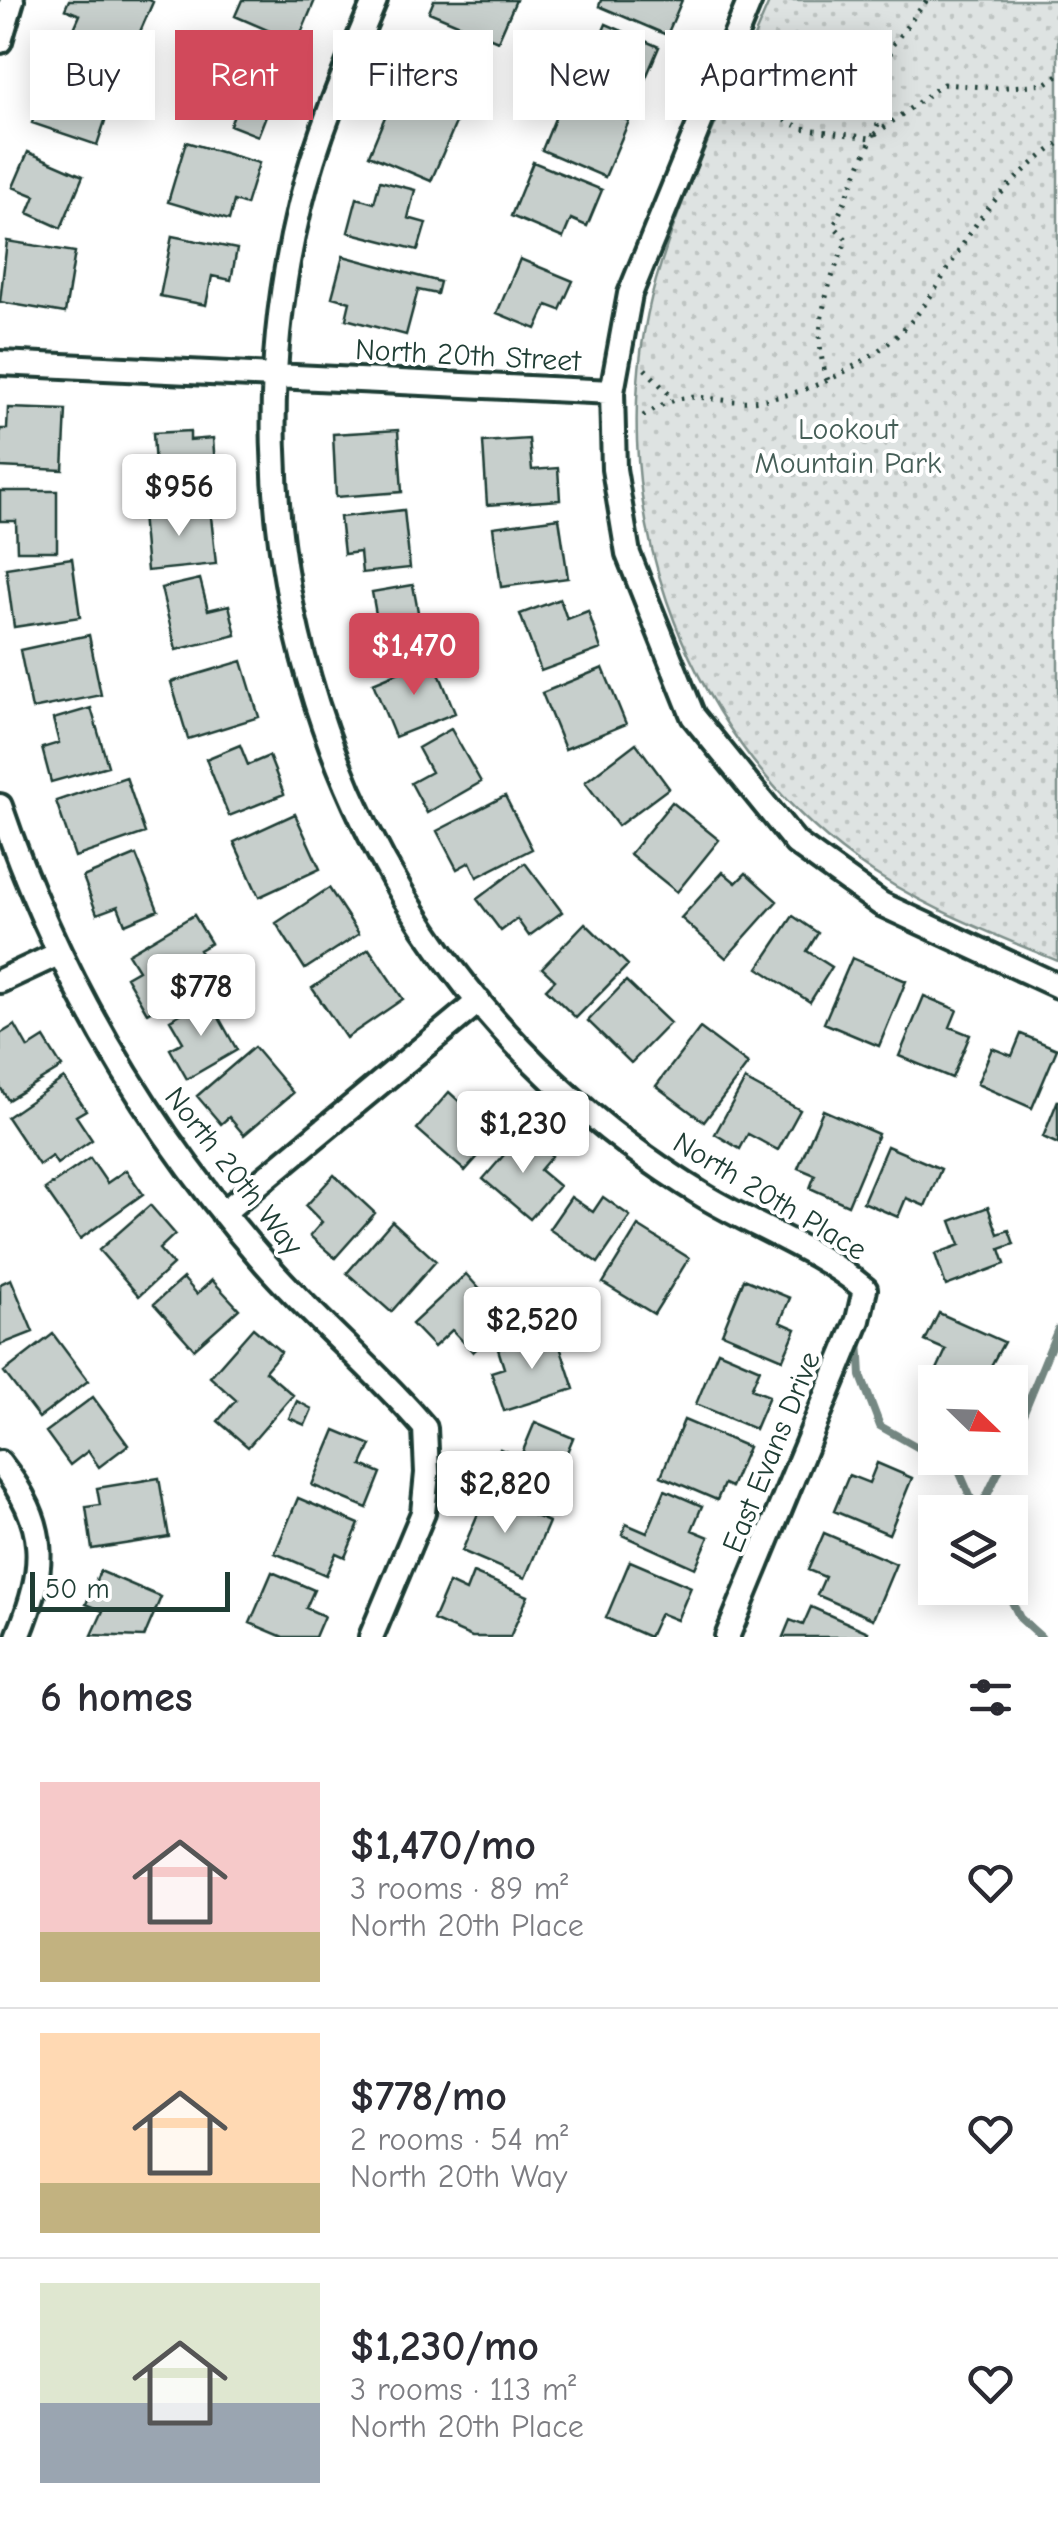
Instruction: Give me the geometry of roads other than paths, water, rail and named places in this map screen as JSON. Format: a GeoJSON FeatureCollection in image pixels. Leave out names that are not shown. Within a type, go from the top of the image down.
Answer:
{"type":"FeatureCollection","features":[{"type":"Feature","properties":{"kind":"street"},"geometry":{"type":"LineString","coordinates":[[0,41],[12,0]]}},
{"type":"Feature","properties":{"kind":"street","name":"North 20th Place"},"geometry":{"type":"LineString","coordinates":[[375,0],[340,84],[300,204],[273,376],[282,550],[296,635],[322,732],[390,876],[479,1002],[555,1083],[631,1146],[703,1195],[836,1265],[865,1289]]}},
{"type":"Feature","properties":{"kind":"street"},"geometry":{"type":"LineString","coordinates":[[612,392],[630,294],[750,0]]}},
{"type":"Feature","properties":{"kind":"street","name":"North 20th Street"},"geometry":{"type":"LineString","coordinates":[[0,363],[612,392],[614,469],[628,554],[693,716],[796,843],[881,904],[1058,986]]}},
{"type":"Feature","properties":{"kind":"street","name":"North 20th Way"},"geometry":{"type":"LineString","coordinates":[[0,806],[58,954],[156,1127],[223,1213],[425,1428],[428,1473],[423,1514],[371,1637]]}},
{"type":"Feature","properties":{"kind":"street"},"geometry":{"type":"LineString","coordinates":[[0,981],[58,954]]}},
{"type":"Feature","properties":{"kind":"street"},"geometry":{"type":"LineString","coordinates":[[223,1213],[479,1002]]}},
{"type":"Feature","properties":{"kind":"street","name":"East Evans Drive"},"geometry":{"type":"LineString","coordinates":[[728,1637],[858,1320],[865,1289]]}},
{"type":"Feature","properties":{"kind":"street"},"geometry":{"type":"LineString","coordinates":[[0,1463],[30,1508],[42,1567],[18,1637]]}},
{"type":"Feature","properties":{"kind":"waterway"},"geometry":{"type":"LineString","coordinates":[[1028,1402],[1058,1329]]}},
{"type":"Feature","properties":{"kind":"waterway"},"geometry":{"type":"LineString","coordinates":[[859,1339],[861,1376],[880,1426],[918,1447]]}},
{"type":"Feature","properties":{"kind":"waterway"},"geometry":{"type":"LineString","coordinates":[[961,1475],[970,1495]]}},
{"type":"Feature","properties":{"kind":"waterway"},"geometry":{"type":"LineString","coordinates":[[987,1495],[997,1475]]}},
{"type":"Feature","properties":{"kind":"waterway"},"geometry":{"type":"LineString","coordinates":[[1014,1605],[1020,1618],[1041,1637]]}},
{"type":"Feature","properties":{"kind":"park label","name":"Lookout Mountain Park"},"geometry":{"type":"Point","coordinates":[848,446]}}]}
